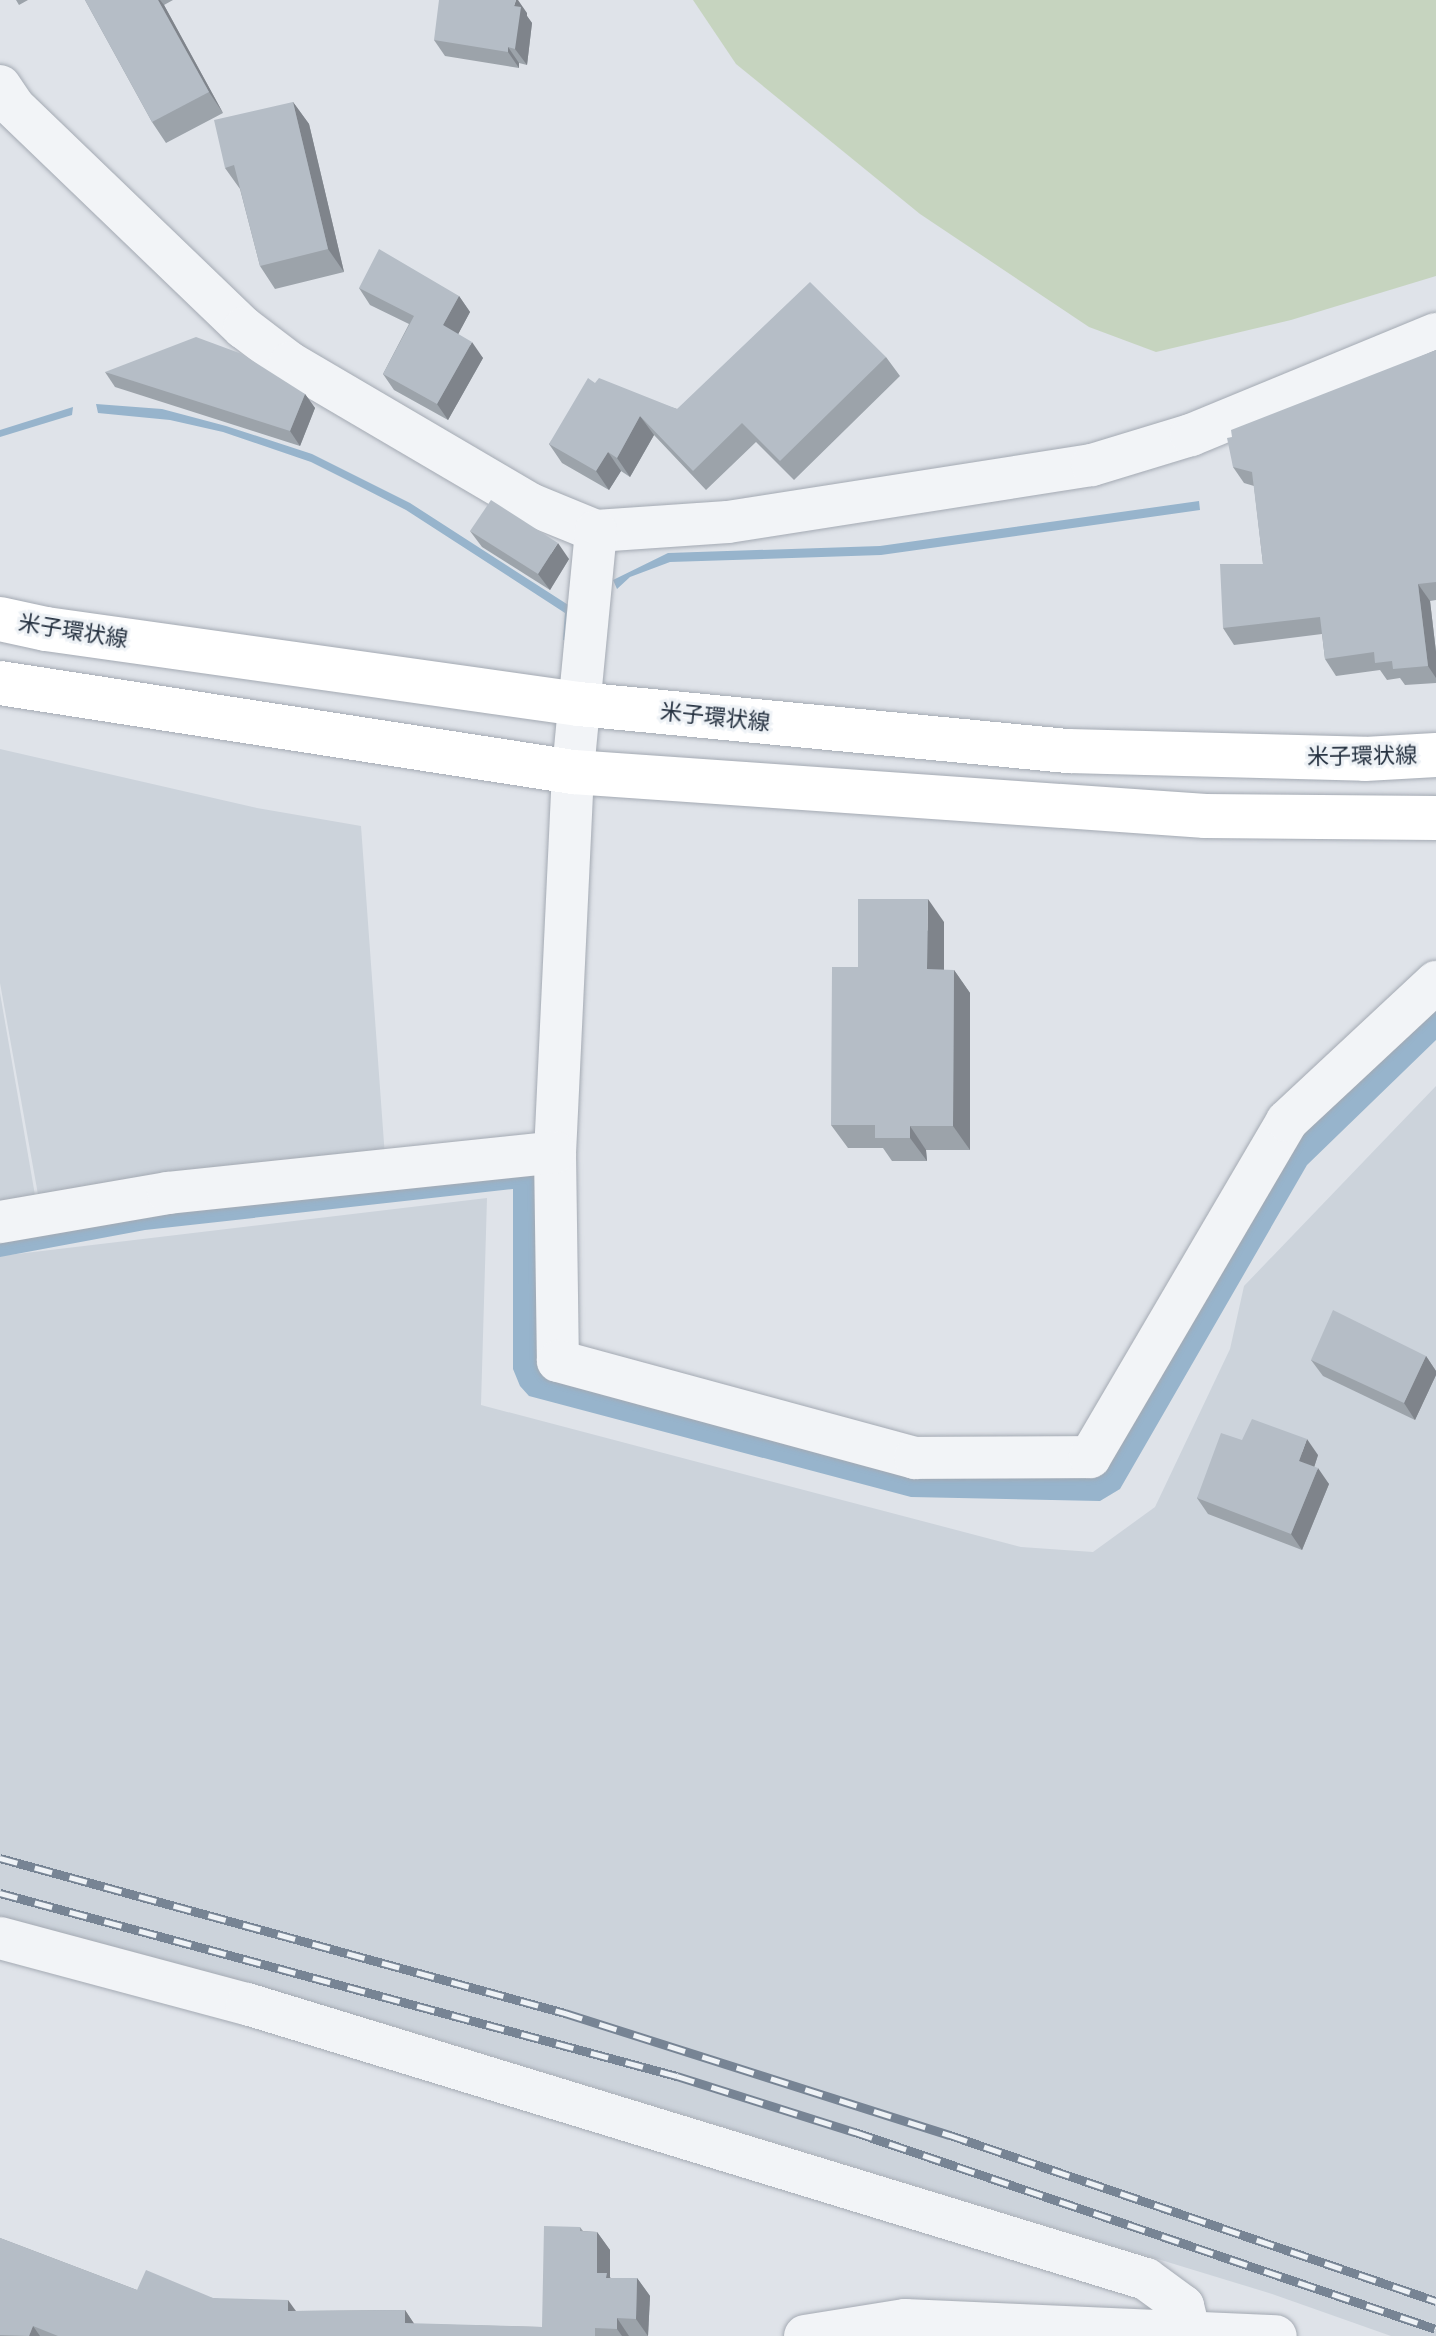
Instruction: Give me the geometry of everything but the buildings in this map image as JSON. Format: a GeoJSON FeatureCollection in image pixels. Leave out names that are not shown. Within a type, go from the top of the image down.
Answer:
{"type":"FeatureCollection","features":[{"type":"Feature","properties":{"kind":"main road","name":"米子環状線"},"geometry":{"type":"LineString","coordinates":[[0,619],[46,629],[579,704],[1069,751],[1365,759],[1436,755]]}},
{"type":"Feature","properties":{"kind":"main road"},"geometry":{"type":"LineString","coordinates":[[0,683],[573,772],[1205,816],[1436,818]]}},
{"type":"Feature","properties":{"kind":"street"},"geometry":{"type":"LineString","coordinates":[[0,86],[14,107],[244,328],[290,363],[530,504],[596,531],[728,522],[1092,465],[1191,435],[1436,334]]}},
{"type":"Feature","properties":{"kind":"street"},"geometry":{"type":"LineString","coordinates":[[596,531],[573,772],[555,1152],[558,1361],[915,1458],[1090,1457],[1287,1121],[1436,982]]}},
{"type":"Feature","properties":{"kind":"street"},"geometry":{"type":"LineString","coordinates":[[0,1222],[168,1193],[555,1152]]}},
{"type":"Feature","properties":{"kind":"street"},"geometry":{"type":"LineString","coordinates":[[0,1938],[247,2004],[1146,2279],[1183,2306],[1189,2330]]}},
{"type":"Feature","properties":{"kind":"street"},"geometry":{"type":"LineString","coordinates":[[805,2336],[905,2320],[1276,2336]]}},
{"type":"Feature","properties":{"kind":"shaded area"},"geometry":{"type":"Polygon","coordinates":[[[0,749],[257,808],[361,826],[385,1157],[39,1200],[0,983],[0,749]]]}},
{"type":"Feature","properties":{"kind":"shaded area"},"geometry":{"type":"Polygon","coordinates":[[[0,993],[36,1201],[0,1210],[0,993]]]}},
{"type":"Feature","properties":{"kind":"shaded area"},"geometry":{"type":"Polygon","coordinates":[[[1436,1086],[1436,2336],[1391,2336],[1269,2293],[391,2025],[0,1924],[0,1256],[487,1198],[481,1405],[1021,1547],[1093,1552],[1155,1507],[1230,1349],[1244,1286],[1436,1086]]]}},
{"type":"Feature","properties":{"kind":"green space"},"geometry":{"type":"Polygon","coordinates":[[[693,0],[1436,0],[1436,276],[1291,320],[1156,352],[1089,327],[920,214],[736,64],[693,0]]]}},
{"type":"Feature","properties":{"kind":"water"},"geometry":{"type":"Polygon","coordinates":[[[96,404],[162,409],[312,454],[410,503],[573,608],[571,641],[563,640],[565,613],[406,510],[311,462],[223,432],[170,420],[98,413],[96,404]]]}},
{"type":"Feature","properties":{"kind":"water"},"geometry":{"type":"Polygon","coordinates":[[[73,407],[72,415],[0,437],[0,430],[73,407]]]}},
{"type":"Feature","properties":{"kind":"water"},"geometry":{"type":"Polygon","coordinates":[[[1199,501],[1200,510],[881,555],[670,562],[630,577],[617,589],[613,580],[668,553],[880,546],[1199,501]]]}},
{"type":"Feature","properties":{"kind":"water"},"geometry":{"type":"Polygon","coordinates":[[[1436,999],[1436,1040],[1307,1165],[1120,1489],[1100,1501],[911,1497],[529,1396],[520,1386],[513,1369],[513,1189],[145,1230],[0,1257],[0,1236],[43,1226],[541,1165],[542,1372],[1098,1474],[1301,1127],[1436,999]]]}},
{"type":"Feature","properties":{"kind":"railway"},"geometry":{"type":"LineString","coordinates":[[0,1858],[565,2013],[950,2135],[1436,2301]]}},
{"type":"Feature","properties":{"kind":"railway"},"geometry":{"type":"LineString","coordinates":[[0,1893],[677,2076],[855,2132],[1436,2329]]}}]}
